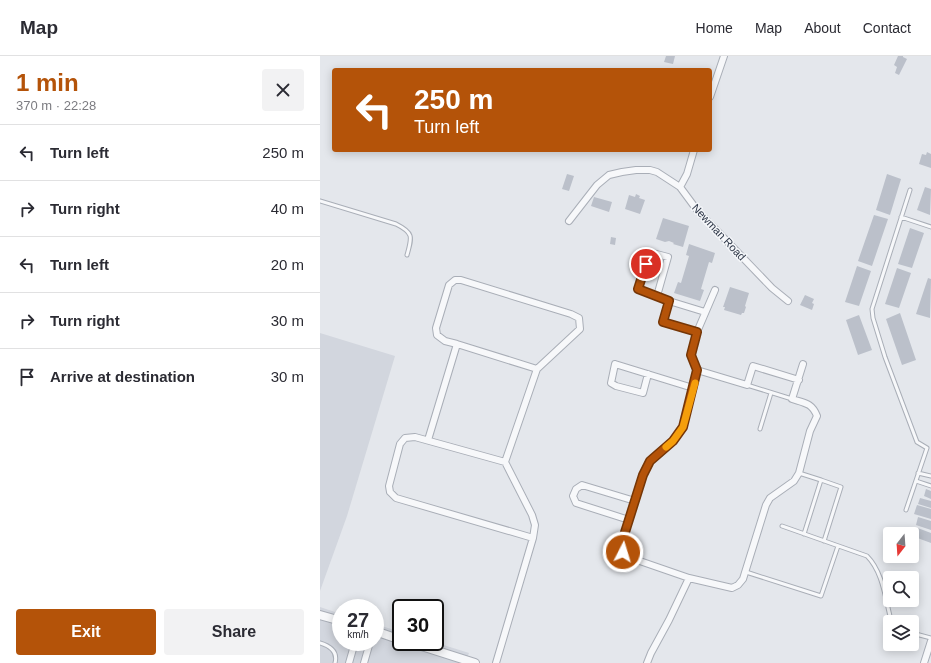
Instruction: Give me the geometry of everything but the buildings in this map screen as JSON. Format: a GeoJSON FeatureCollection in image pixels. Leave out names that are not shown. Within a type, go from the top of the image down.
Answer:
{"type":"FeatureCollection","features":[{"type":"Feature","properties":{"kind":"street"},"geometry":{"type":"LineString","coordinates":[[712,91],[724,56]]}},
{"type":"Feature","properties":{"kind":"street"},"geometry":{"type":"LineString","coordinates":[[680,187],[687,174],[693,152]]}},
{"type":"Feature","properties":{"kind":"street","name":"Newman Road"},"geometry":{"type":"LineString","coordinates":[[568,221],[597,184],[609,175],[622,172],[650,170],[663,175],[680,187],[697,210],[772,288],[788,301]]}},
{"type":"Feature","properties":{"kind":"street"},"geometry":{"type":"LineString","coordinates":[[657,296],[668,257],[649,252],[638,289],[669,301],[705,312]]}},
{"type":"Feature","properties":{"kind":"street"},"geometry":{"type":"LineString","coordinates":[[496,663],[533,538],[535,525],[532,514],[505,462],[537,369],[580,329],[579,318],[571,314],[468,283],[455,280],[449,285],[436,328],[437,335],[445,340],[537,369]]}},
{"type":"Feature","properties":{"kind":"street"},"geometry":{"type":"LineString","coordinates":[[715,290],[697,332],[691,355],[697,370],[683,427],[673,441],[650,461],[643,475],[621,545],[623,552],[634,559],[689,578],[732,588],[738,585],[746,572],[766,505],[770,498],[794,481],[799,473],[810,431],[817,416],[814,409],[808,404],[792,399],[803,364]]}},
{"type":"Feature","properties":{"kind":"street"},"geometry":{"type":"LineString","coordinates":[[669,301],[663,322],[697,332]]}},
{"type":"Feature","properties":{"kind":"street"},"geometry":{"type":"LineString","coordinates":[[428,440],[457,344]]}},
{"type":"Feature","properties":{"kind":"street"},"geometry":{"type":"LineString","coordinates":[[648,374],[643,393],[616,386],[611,383],[615,364],[648,374],[693,388]]}},
{"type":"Feature","properties":{"kind":"street"},"geometry":{"type":"LineString","coordinates":[[697,370],[747,385],[753,366],[799,380]]}},
{"type":"Feature","properties":{"kind":"street"},"geometry":{"type":"LineString","coordinates":[[505,462],[428,440],[415,437],[405,438],[400,444],[389,486],[390,492],[396,498],[533,538]]}},
{"type":"Feature","properties":{"kind":"street"},"geometry":{"type":"LineString","coordinates":[[629,520],[576,502],[573,496],[576,488],[582,485],[635,501]]}},
{"type":"Feature","properties":{"kind":"street"},"geometry":{"type":"LineString","coordinates":[[647,663],[689,578]]}},
{"type":"Feature","properties":{"kind":"street"},"geometry":{"type":"LineString","coordinates":[[320,615],[332,618]]}},
{"type":"Feature","properties":{"kind":"street"},"geometry":{"type":"LineString","coordinates":[[924,663],[931,639]]}},
{"type":"Feature","properties":{"kind":"street"},"geometry":{"type":"LineString","coordinates":[[349,663],[352,651]]}},
{"type":"Feature","properties":{"kind":"street"},"geometry":{"type":"LineString","coordinates":[[364,663],[367,651]]}},
{"type":"Feature","properties":{"kind":"street"},"geometry":{"type":"LineString","coordinates":[[438,651],[476,663]]}},
{"type":"Feature","properties":{"kind":"street"},"geometry":{"type":"LineString","coordinates":[[643,663],[651,653]]}},
{"type":"Feature","properties":{"kind":"lane"},"geometry":{"type":"LineString","coordinates":[[906,510],[927,448],[917,442],[885,357],[873,318],[872,309],[910,190]]}},
{"type":"Feature","properties":{"kind":"lane"},"geometry":{"type":"LineString","coordinates":[[320,201],[396,224],[407,229],[411,242],[407,255]]}},
{"type":"Feature","properties":{"kind":"lane"},"geometry":{"type":"LineString","coordinates":[[901,217],[931,227]]}},
{"type":"Feature","properties":{"kind":"lane"},"geometry":{"type":"LineString","coordinates":[[747,385],[792,399]]}},
{"type":"Feature","properties":{"kind":"lane"},"geometry":{"type":"LineString","coordinates":[[760,429],[771,393]]}},
{"type":"Feature","properties":{"kind":"lane"},"geometry":{"type":"LineString","coordinates":[[799,473],[841,487],[824,541]]}},
{"type":"Feature","properties":{"kind":"lane"},"geometry":{"type":"LineString","coordinates":[[918,473],[931,476]]}},
{"type":"Feature","properties":{"kind":"lane"},"geometry":{"type":"LineString","coordinates":[[804,534],[821,480]]}},
{"type":"Feature","properties":{"kind":"lane"},"geometry":{"type":"LineString","coordinates":[[916,481],[931,486]]}},
{"type":"Feature","properties":{"kind":"lane"},"geometry":{"type":"LineString","coordinates":[[782,526],[867,556],[874,562],[878,571],[891,615]]}},
{"type":"Feature","properties":{"kind":"lane"},"geometry":{"type":"LineString","coordinates":[[746,572],[821,596],[838,546]]}},
{"type":"Feature","properties":{"kind":"lane"},"geometry":{"type":"LineString","coordinates":[[919,635],[931,639]]}},
{"type":"Feature","properties":{"kind":"lane"},"geometry":{"type":"LineString","coordinates":[[320,643],[329,646],[334,651],[336,658],[335,663]]}},
{"type":"Feature","properties":{"kind":"shaded area"},"geometry":{"type":"Polygon","coordinates":[[[320,333],[395,356],[347,516],[320,591],[320,333]]]}},
{"type":"Feature","properties":{"kind":"shaded area"},"geometry":{"type":"Polygon","coordinates":[[[320,607],[332,611],[332,651],[384,651],[384,627],[392,629],[392,651],[444,651],[444,645],[469,653],[465,663],[320,663],[320,607]]]}},
{"type":"Feature","properties":{"kind":"slow traffic"},"geometry":{"type":"LineString","coordinates":[[666,447],[673,441],[683,427],[695,383]]}},
{"type":"Feature","properties":{"kind":"route"},"geometry":{"type":"LineString","coordinates":[[623,552],[621,545],[643,475],[650,461],[673,441],[683,427],[697,370],[691,355],[697,332],[663,322],[669,301],[638,289],[646,264]]}}]}
